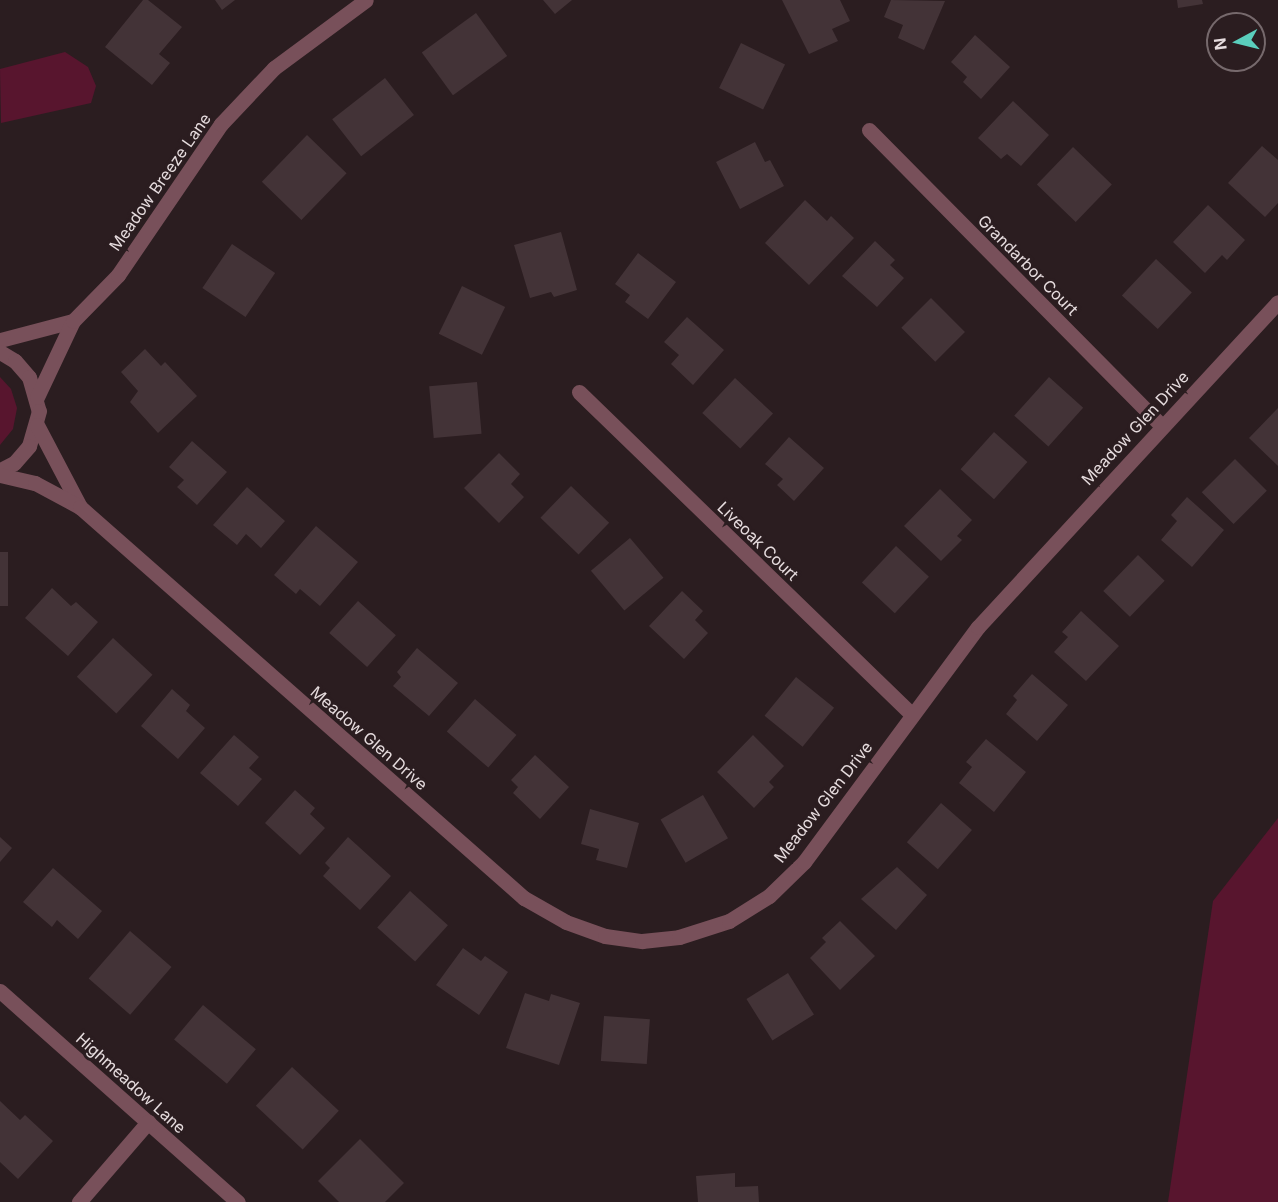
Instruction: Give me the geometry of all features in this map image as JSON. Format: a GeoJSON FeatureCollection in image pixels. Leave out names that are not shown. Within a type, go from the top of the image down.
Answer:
{"type":"FeatureCollection","features":[{"type":"Feature","properties":{"kind":"street","name":"Meadow Breeze Lane"},"geometry":{"type":"LineString","coordinates":[[37,398],[73,321],[118,274],[221,124],[273,68],[366,0]]}},
{"type":"Feature","properties":{"kind":"street","name":"Grandarbor Court"},"geometry":{"type":"LineString","coordinates":[[869,130],[1162,426]]}},
{"type":"Feature","properties":{"kind":"street","name":"Meadow Glen Drive"},"geometry":{"type":"LineString","coordinates":[[0,475],[35,483],[80,507],[524,898],[566,922],[605,936],[642,941],[696,933],[729,921],[769,896],[804,862],[978,627],[1278,302]]}},
{"type":"Feature","properties":{"kind":"street"},"geometry":{"type":"LineString","coordinates":[[0,340],[73,321]]}},
{"type":"Feature","properties":{"kind":"street"},"geometry":{"type":"LineString","coordinates":[[0,352],[15,361],[29,377],[37,398],[37,425],[29,446],[14,463],[0,470]]}},
{"type":"Feature","properties":{"kind":"street","name":"Liveoak Court"},"geometry":{"type":"LineString","coordinates":[[579,392],[912,715]]}},
{"type":"Feature","properties":{"kind":"street","name":"Meadow Glen Drive"},"geometry":{"type":"LineString","coordinates":[[37,425],[80,507]]}},
{"type":"Feature","properties":{"kind":"street","name":"Highmeadow Lane"},"geometry":{"type":"LineString","coordinates":[[0,991],[238,1202]]}},
{"type":"Feature","properties":{"kind":"street"},"geometry":{"type":"LineString","coordinates":[[79,1202],[148,1122]]}},
{"type":"Feature","properties":{"kind":"shaded area"},"geometry":{"type":"Polygon","coordinates":[[[65,52],[88,67],[96,86],[91,103],[1,123],[0,69],[65,52]]]}},
{"type":"Feature","properties":{"kind":"shaded area"},"geometry":{"type":"Polygon","coordinates":[[[0,377],[11,389],[17,408],[13,429],[0,445],[0,377]]]}},
{"type":"Feature","properties":{"kind":"shaded area"},"geometry":{"type":"Polygon","coordinates":[[[1278,818],[1278,1202],[1168,1202],[1213,901],[1278,818]]]}},
{"type":"Feature","properties":{"kind":"building"},"geometry":{"type":"Polygon","coordinates":[[[143,0],[148,0],[182,27],[159,54],[170,63],[152,85],[105,47],[143,0]]]}},
{"type":"Feature","properties":{"kind":"building"},"geometry":{"type":"Polygon","coordinates":[[[215,0],[235,0],[222,10],[215,0]]]}},
{"type":"Feature","properties":{"kind":"building"},"geometry":{"type":"Polygon","coordinates":[[[543,0],[572,0],[555,14],[543,0]]]}},
{"type":"Feature","properties":{"kind":"building"},"geometry":{"type":"Polygon","coordinates":[[[782,0],[840,0],[850,21],[832,29],[838,41],[809,54],[782,0]]]}},
{"type":"Feature","properties":{"kind":"building"},"geometry":{"type":"Polygon","coordinates":[[[891,0],[945,1],[924,50],[898,38],[903,25],[884,17],[891,0]]]}},
{"type":"Feature","properties":{"kind":"building"},"geometry":{"type":"Polygon","coordinates":[[[1177,0],[1202,0],[1203,4],[1178,8],[1177,0]]]}},
{"type":"Feature","properties":{"kind":"building"},"geometry":{"type":"Polygon","coordinates":[[[476,13],[507,56],[453,95],[422,52],[476,13]]]}},
{"type":"Feature","properties":{"kind":"building"},"geometry":{"type":"Polygon","coordinates":[[[975,35],[1010,67],[981,99],[963,82],[967,77],[951,62],[975,35]]]}},
{"type":"Feature","properties":{"kind":"building"},"geometry":{"type":"Polygon","coordinates":[[[741,43],[785,64],[763,109],[719,88],[741,43]]]}},
{"type":"Feature","properties":{"kind":"building"},"geometry":{"type":"Polygon","coordinates":[[[385,78],[414,115],[361,156],[332,119],[385,78]]]}},
{"type":"Feature","properties":{"kind":"building"},"geometry":{"type":"Polygon","coordinates":[[[1013,101],[1049,135],[1021,166],[1007,154],[1001,159],[978,138],[1013,101]]]}},
{"type":"Feature","properties":{"kind":"building"},"geometry":{"type":"Polygon","coordinates":[[[307,135],[347,173],[301,220],[262,182],[307,135]]]}},
{"type":"Feature","properties":{"kind":"building"},"geometry":{"type":"Polygon","coordinates":[[[755,142],[765,162],[770,160],[784,186],[740,209],[716,162],[755,142]]]}},
{"type":"Feature","properties":{"kind":"building"},"geometry":{"type":"Polygon","coordinates":[[[1262,146],[1278,160],[1278,203],[1265,217],[1228,183],[1262,146]]]}},
{"type":"Feature","properties":{"kind":"building"},"geometry":{"type":"Polygon","coordinates":[[[1073,147],[1112,185],[1076,222],[1037,184],[1073,147]]]}},
{"type":"Feature","properties":{"kind":"building"},"geometry":{"type":"Polygon","coordinates":[[[805,200],[827,221],[831,216],[854,238],[809,285],[765,243],[805,200]]]}},
{"type":"Feature","properties":{"kind":"building"},"geometry":{"type":"Polygon","coordinates":[[[1208,205],[1245,240],[1227,260],[1222,255],[1205,273],[1173,242],[1208,205]]]}},
{"type":"Feature","properties":{"kind":"building"},"geometry":{"type":"Polygon","coordinates":[[[561,232],[577,290],[554,297],[551,292],[530,298],[514,245],[561,232]]]}},
{"type":"Feature","properties":{"kind":"building"},"geometry":{"type":"Polygon","coordinates":[[[875,241],[895,260],[890,265],[904,278],[877,307],[842,276],[875,241]]]}},
{"type":"Feature","properties":{"kind":"building"},"geometry":{"type":"Polygon","coordinates":[[[232,244],[275,273],[245,317],[202,288],[232,244]]]}},
{"type":"Feature","properties":{"kind":"building"},"geometry":{"type":"Polygon","coordinates":[[[638,253],[676,282],[648,319],[625,302],[630,295],[615,284],[638,253]]]}},
{"type":"Feature","properties":{"kind":"building"},"geometry":{"type":"Polygon","coordinates":[[[1156,259],[1192,292],[1158,329],[1122,296],[1156,259]]]}},
{"type":"Feature","properties":{"kind":"building"},"geometry":{"type":"Polygon","coordinates":[[[462,286],[505,307],[482,355],[439,334],[462,286]]]}},
{"type":"Feature","properties":{"kind":"building"},"geometry":{"type":"Polygon","coordinates":[[[931,298],[965,332],[935,362],[901,328],[931,298]]]}},
{"type":"Feature","properties":{"kind":"building"},"geometry":{"type":"Polygon","coordinates":[[[687,317],[724,350],[693,385],[671,364],[679,355],[664,342],[687,317]]]}},
{"type":"Feature","properties":{"kind":"building"},"geometry":{"type":"Polygon","coordinates":[[[145,349],[161,366],[165,362],[197,396],[158,433],[130,402],[138,391],[121,372],[145,349]]]}},
{"type":"Feature","properties":{"kind":"building"},"geometry":{"type":"Polygon","coordinates":[[[1049,377],[1083,408],[1048,446],[1014,416],[1049,377]]]}},
{"type":"Feature","properties":{"kind":"building"},"geometry":{"type":"Polygon","coordinates":[[[735,378],[773,413],[740,449],[702,413],[735,378]]]}},
{"type":"Feature","properties":{"kind":"building"},"geometry":{"type":"Polygon","coordinates":[[[477,382],[482,434],[434,438],[429,386],[477,382]]]}},
{"type":"Feature","properties":{"kind":"building"},"geometry":{"type":"Polygon","coordinates":[[[1278,408],[1278,466],[1249,438],[1278,408]]]}},
{"type":"Feature","properties":{"kind":"building"},"geometry":{"type":"Polygon","coordinates":[[[994,432],[1027,462],[994,499],[961,469],[994,432]]]}},
{"type":"Feature","properties":{"kind":"building"},"geometry":{"type":"Polygon","coordinates":[[[789,437],[824,468],[794,501],[777,485],[783,479],[765,464],[789,437]]]}},
{"type":"Feature","properties":{"kind":"building"},"geometry":{"type":"Polygon","coordinates":[[[192,441],[227,472],[197,505],[177,487],[184,480],[169,467],[192,441]]]}},
{"type":"Feature","properties":{"kind":"building"},"geometry":{"type":"Polygon","coordinates":[[[499,453],[520,474],[511,484],[524,497],[499,523],[464,488],[499,453]]]}},
{"type":"Feature","properties":{"kind":"building"},"geometry":{"type":"Polygon","coordinates":[[[1235,459],[1267,491],[1234,524],[1202,492],[1235,459]]]}},
{"type":"Feature","properties":{"kind":"building"},"geometry":{"type":"Polygon","coordinates":[[[571,486],[609,523],[579,554],[540,518],[571,486]]]}},
{"type":"Feature","properties":{"kind":"building"},"geometry":{"type":"Polygon","coordinates":[[[247,487],[285,521],[261,548],[246,534],[237,545],[213,525],[247,487]]]}},
{"type":"Feature","properties":{"kind":"building"},"geometry":{"type":"Polygon","coordinates":[[[940,489],[972,520],[957,536],[962,540],[941,561],[904,526],[940,489]]]}},
{"type":"Feature","properties":{"kind":"building"},"geometry":{"type":"Polygon","coordinates":[[[1187,497],[1224,530],[1192,567],[1161,540],[1177,521],[1171,515],[1187,497]]]}},
{"type":"Feature","properties":{"kind":"building"},"geometry":{"type":"Polygon","coordinates":[[[316,526],[358,562],[320,606],[300,589],[296,594],[274,575],[316,526]]]}},
{"type":"Feature","properties":{"kind":"building"},"geometry":{"type":"Polygon","coordinates":[[[630,538],[663,578],[624,611],[591,571],[630,538]]]}},
{"type":"Feature","properties":{"kind":"building"},"geometry":{"type":"Polygon","coordinates":[[[896,546],[929,577],[895,613],[862,583],[896,546]]]}},
{"type":"Feature","properties":{"kind":"building"},"geometry":{"type":"Polygon","coordinates":[[[0,552],[8,552],[8,606],[0,606],[0,552]]]}},
{"type":"Feature","properties":{"kind":"building"},"geometry":{"type":"Polygon","coordinates":[[[1138,555],[1165,581],[1130,617],[1103,591],[1138,555]]]}},
{"type":"Feature","properties":{"kind":"building"},"geometry":{"type":"Polygon","coordinates":[[[52,588],[71,606],[76,602],[98,622],[68,656],[25,618],[52,588]]]}},
{"type":"Feature","properties":{"kind":"building"},"geometry":{"type":"Polygon","coordinates":[[[682,591],[703,611],[695,620],[708,633],[684,659],[649,626],[682,591]]]}},
{"type":"Feature","properties":{"kind":"building"},"geometry":{"type":"Polygon","coordinates":[[[358,601],[396,635],[367,667],[329,633],[358,601]]]}},
{"type":"Feature","properties":{"kind":"building"},"geometry":{"type":"Polygon","coordinates":[[[1081,611],[1119,646],[1086,681],[1054,652],[1068,637],[1062,632],[1081,611]]]}},
{"type":"Feature","properties":{"kind":"building"},"geometry":{"type":"Polygon","coordinates":[[[113,638],[152,675],[116,714],[77,677],[113,638]]]}},
{"type":"Feature","properties":{"kind":"building"},"geometry":{"type":"Polygon","coordinates":[[[417,648],[458,683],[429,716],[393,686],[401,677],[397,672],[417,648]]]}},
{"type":"Feature","properties":{"kind":"building"},"geometry":{"type":"Polygon","coordinates":[[[1032,674],[1068,705],[1037,741],[1006,714],[1017,700],[1013,696],[1032,674]]]}},
{"type":"Feature","properties":{"kind":"building"},"geometry":{"type":"Polygon","coordinates":[[[796,677],[834,708],[803,747],[765,716],[796,677]]]}},
{"type":"Feature","properties":{"kind":"building"},"geometry":{"type":"Polygon","coordinates":[[[172,689],[190,705],[186,711],[205,728],[178,759],[141,726],[172,689]]]}},
{"type":"Feature","properties":{"kind":"building"},"geometry":{"type":"Polygon","coordinates":[[[475,699],[517,735],[488,768],[447,731],[475,699]]]}},
{"type":"Feature","properties":{"kind":"building"},"geometry":{"type":"Polygon","coordinates":[[[234,735],[259,757],[249,768],[262,779],[238,806],[200,773],[234,735]]]}},
{"type":"Feature","properties":{"kind":"building"},"geometry":{"type":"Polygon","coordinates":[[[753,735],[784,766],[769,782],[774,787],[754,808],[717,772],[753,735]]]}},
{"type":"Feature","properties":{"kind":"building"},"geometry":{"type":"Polygon","coordinates":[[[986,739],[1026,772],[994,812],[959,783],[972,767],[966,762],[986,739]]]}},
{"type":"Feature","properties":{"kind":"building"},"geometry":{"type":"Polygon","coordinates":[[[535,755],[569,787],[540,819],[513,793],[518,787],[511,780],[535,755]]]}},
{"type":"Feature","properties":{"kind":"building"},"geometry":{"type":"Polygon","coordinates":[[[295,790],[315,808],[310,814],[325,828],[300,855],[265,823],[295,790]]]}},
{"type":"Feature","properties":{"kind":"building"},"geometry":{"type":"Polygon","coordinates":[[[703,795],[728,838],[686,863],[661,820],[703,795]]]}},
{"type":"Feature","properties":{"kind":"building"},"geometry":{"type":"Polygon","coordinates":[[[941,803],[972,830],[938,869],[907,842],[941,803]]]}},
{"type":"Feature","properties":{"kind":"building"},"geometry":{"type":"Polygon","coordinates":[[[590,809],[639,823],[627,868],[596,860],[599,849],[581,844],[590,809]]]}},
{"type":"Feature","properties":{"kind":"building"},"geometry":{"type":"Polygon","coordinates":[[[0,837],[12,848],[0,862],[0,837]]]}},
{"type":"Feature","properties":{"kind":"building"},"geometry":{"type":"Polygon","coordinates":[[[348,837],[391,876],[360,910],[323,876],[330,868],[325,863],[348,837]]]}},
{"type":"Feature","properties":{"kind":"building"},"geometry":{"type":"Polygon","coordinates":[[[897,867],[927,895],[896,930],[861,899],[897,867]]]}},
{"type":"Feature","properties":{"kind":"building"},"geometry":{"type":"Polygon","coordinates":[[[53,868],[102,911],[78,939],[57,920],[52,927],[23,902],[53,868]]]}},
{"type":"Feature","properties":{"kind":"building"},"geometry":{"type":"Polygon","coordinates":[[[410,891],[448,925],[415,962],[377,927],[410,891]]]}},
{"type":"Feature","properties":{"kind":"building"},"geometry":{"type":"Polygon","coordinates":[[[840,921],[875,956],[840,990],[810,958],[826,942],[822,938],[840,921]]]}},
{"type":"Feature","properties":{"kind":"building"},"geometry":{"type":"Polygon","coordinates":[[[130,931],[172,967],[130,1015],[89,979],[130,931]]]}},
{"type":"Feature","properties":{"kind":"building"},"geometry":{"type":"Polygon","coordinates":[[[463,948],[481,961],[485,956],[508,972],[479,1015],[436,985],[463,948]]]}},
{"type":"Feature","properties":{"kind":"building"},"geometry":{"type":"Polygon","coordinates":[[[788,973],[814,1015],[772,1041],[746,999],[788,973]]]}},
{"type":"Feature","properties":{"kind":"building"},"geometry":{"type":"Polygon","coordinates":[[[525,993],[549,1001],[551,994],[580,1003],[559,1065],[506,1048],[525,993]]]}},
{"type":"Feature","properties":{"kind":"building"},"geometry":{"type":"Polygon","coordinates":[[[203,1005],[256,1049],[227,1084],[174,1039],[203,1005]]]}},
{"type":"Feature","properties":{"kind":"building"},"geometry":{"type":"Polygon","coordinates":[[[604,1016],[650,1019],[647,1064],[601,1061],[604,1016]]]}},
{"type":"Feature","properties":{"kind":"building"},"geometry":{"type":"Polygon","coordinates":[[[292,1067],[339,1111],[303,1149],[256,1106],[292,1067]]]}},
{"type":"Feature","properties":{"kind":"building"},"geometry":{"type":"Polygon","coordinates":[[[0,1101],[20,1120],[25,1115],[53,1141],[18,1179],[0,1162],[0,1101]]]}},
{"type":"Feature","properties":{"kind":"building"},"geometry":{"type":"Polygon","coordinates":[[[360,1139],[404,1183],[385,1202],[339,1202],[318,1181],[360,1139]]]}},
{"type":"Feature","properties":{"kind":"building"},"geometry":{"type":"Polygon","coordinates":[[[735,1173],[735,1187],[758,1186],[759,1202],[698,1202],[696,1176],[735,1173]]]}}]}
